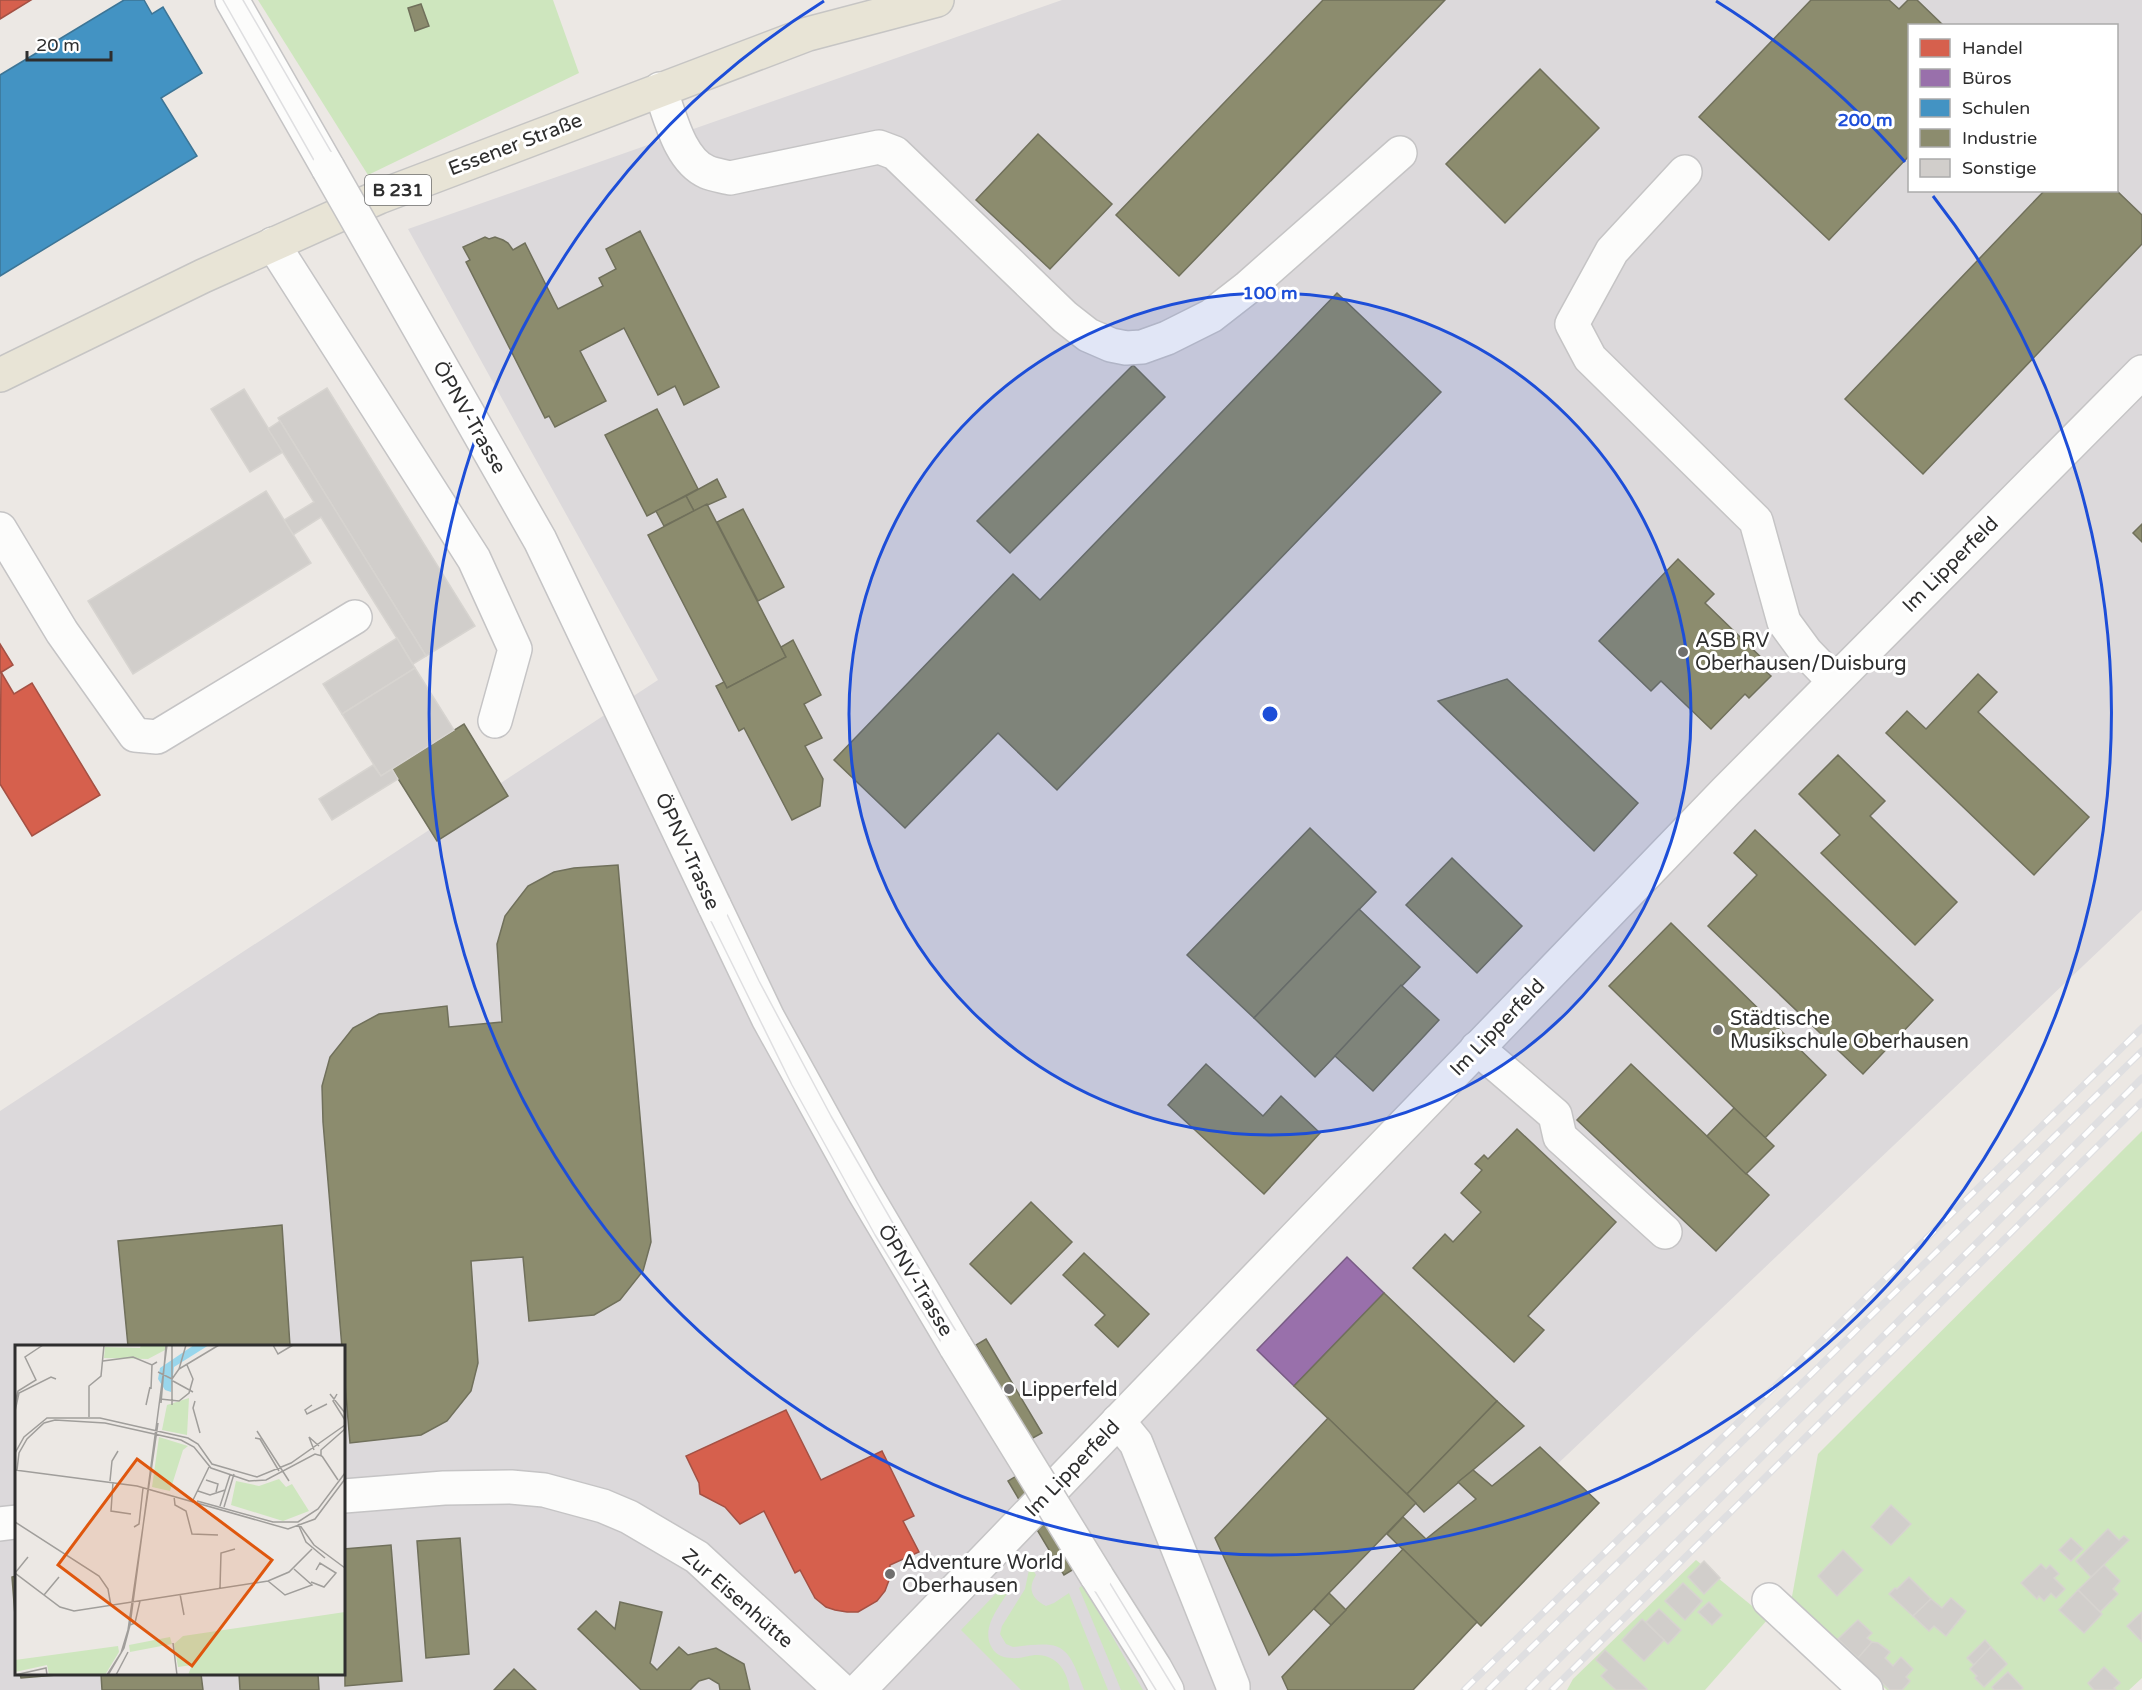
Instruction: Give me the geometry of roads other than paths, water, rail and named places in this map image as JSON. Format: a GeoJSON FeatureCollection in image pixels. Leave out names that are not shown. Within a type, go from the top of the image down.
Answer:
{"type":"FeatureCollection","features":[{"type":"Feature","properties":{"kind":"main road","name":"Essener Straße"},"geometry":{"type":"LineString","coordinates":[[808,34],[865,0]]}},
{"type":"Feature","properties":{"kind":"main road","name":"Essener Straße"},"geometry":{"type":"LineString","coordinates":[[0,375],[107,321],[379,197],[660,88],[808,34],[937,0]]}},
{"type":"Feature","properties":{"kind":"street","name":"ÖPNV-Trasse"},"geometry":{"type":"LineString","coordinates":[[232,0],[540,540],[768,1018],[863,1190],[956,1347],[1167,1690]]}},
{"type":"Feature","properties":{"kind":"street"},"geometry":{"type":"LineString","coordinates":[[660,88],[684,151],[691,161],[707,172],[730,178],[879,147],[895,153],[1065,317],[1088,335],[1111,345],[1126,348],[1142,347],[1167,338],[1210,316],[1247,288],[1400,153]]}},
{"type":"Feature","properties":{"kind":"street"},"geometry":{"type":"LineString","coordinates":[[1685,172],[1612,251],[1572,324],[1590,358],[1756,521],[1784,622],[1806,652],[1834,681]]}},
{"type":"Feature","properties":{"kind":"street"},"geometry":{"type":"LineString","coordinates":[[273,244],[474,559],[515,649],[495,721]]}},
{"type":"Feature","properties":{"kind":"street","name":"Im Lipperfeld"},"geometry":{"type":"LineString","coordinates":[[859,1690],[1834,681],[2142,372]]}},
{"type":"Feature","properties":{"kind":"street"},"geometry":{"type":"LineString","coordinates":[[0,529],[62,632],[135,735],[157,737],[355,617]]}},
{"type":"Feature","properties":{"kind":"street"},"geometry":{"type":"LineString","coordinates":[[1477,1048],[1555,1115],[1560,1137],[1665,1232]]}},
{"type":"Feature","properties":{"kind":"street"},"geometry":{"type":"LineString","coordinates":[[1118,1421],[1136,1443],[1233,1690]]}},
{"type":"Feature","properties":{"kind":"street","name":"Zur Eisenhütte"},"geometry":{"type":"LineString","coordinates":[[345,1496],[444,1488],[511,1487],[544,1490],[603,1506],[629,1517],[697,1557],[841,1690]]}},
{"type":"Feature","properties":{"kind":"street"},"geometry":{"type":"LineString","coordinates":[[0,1524],[15,1522]]}},
{"type":"Feature","properties":{"kind":"street"},"geometry":{"type":"LineString","coordinates":[[1769,1600],[1866,1690]]}},
{"type":"Feature","properties":{"kind":"tram line"},"geometry":{"type":"LineString","coordinates":[[223,0],[479,451],[625,734],[705,909],[792,1085],[875,1235],[1156,1690]]}},
{"type":"Feature","properties":{"kind":"tram line"},"geometry":{"type":"LineString","coordinates":[[243,0],[438,336],[567,572],[759,981],[831,1116],[945,1313],[1175,1690]]}},
{"type":"Feature","properties":{"kind":"railway"},"geometry":{"type":"LineString","coordinates":[[1464,1690],[2142,1028]]}},
{"type":"Feature","properties":{"kind":"railway"},"geometry":{"type":"LineString","coordinates":[[1488,1690],[2142,1051]]}},
{"type":"Feature","properties":{"kind":"railway"},"geometry":{"type":"LineString","coordinates":[[1528,1690],[2142,1078]]}},
{"type":"Feature","properties":{"kind":"railway"},"geometry":{"type":"LineString","coordinates":[[1552,1690],[2142,1102]]}},
{"type":"Feature","properties":{"kind":"place","name":"ASB RV Oberhausen/Duisburg"},"geometry":{"type":"Point","coordinates":[1683,652]}},
{"type":"Feature","properties":{"kind":"place","name":"Städtische Musikschule Oberhausen"},"geometry":{"type":"Point","coordinates":[1718,1030]}},
{"type":"Feature","properties":{"kind":"place","name":"Lipperfeld"},"geometry":{"type":"Point","coordinates":[1009,1389]}},
{"type":"Feature","properties":{"kind":"place","name":"Adventure World Oberhausen"},"geometry":{"type":"Point","coordinates":[890,1574]}}]}
